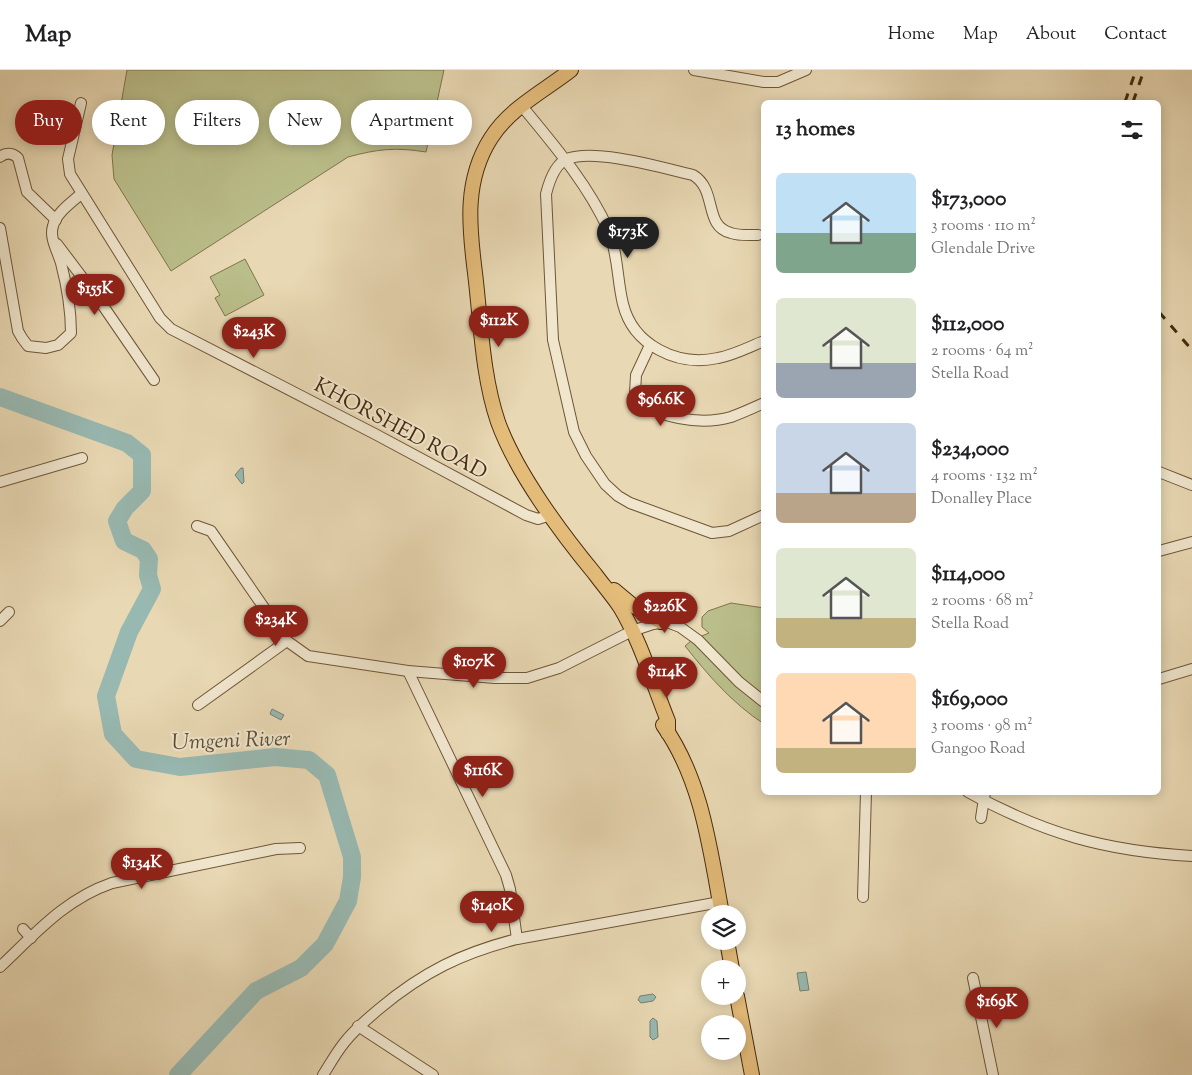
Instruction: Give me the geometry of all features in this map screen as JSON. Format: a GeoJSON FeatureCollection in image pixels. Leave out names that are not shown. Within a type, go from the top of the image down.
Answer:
{"type":"FeatureCollection","features":[{"type":"Feature","properties":{"kind":"main road"},"geometry":{"type":"LineString","coordinates":[[571,70],[521,105],[492,136],[479,159],[472,181],[469,227],[486,361],[498,422],[515,457],[551,515],[599,579],[629,633],[668,722],[668,733],[690,774],[698,799],[720,905]]}},
{"type":"Feature","properties":{"kind":"main road"},"geometry":{"type":"LineString","coordinates":[[599,579],[632,605],[661,622]]}},
{"type":"Feature","properties":{"kind":"main road"},"geometry":{"type":"LineString","coordinates":[[739,1005],[752,1075]]}},
{"type":"Feature","properties":{"kind":"street"},"geometry":{"type":"LineString","coordinates":[[694,70],[764,82],[778,82],[806,70]]}},
{"type":"Feature","properties":{"kind":"street"},"geometry":{"type":"LineString","coordinates":[[521,105],[566,159],[609,232],[623,304],[628,320],[634,330],[650,345],[670,356],[704,360],[728,355],[761,342]]}},
{"type":"Feature","properties":{"kind":"street","name":"KHORSHED ROAD"},"geometry":{"type":"LineString","coordinates":[[71,145],[68,159],[70,174],[160,318],[171,329],[375,434],[526,515],[538,519],[551,515]]}},
{"type":"Feature","properties":{"kind":"street"},"geometry":{"type":"LineString","coordinates":[[0,156],[7,154],[18,158],[27,192],[56,220]]}},
{"type":"Feature","properties":{"kind":"street"},"geometry":{"type":"LineString","coordinates":[[758,235],[731,234],[718,225],[714,219],[708,191],[699,178],[693,175],[600,156],[583,156],[566,159],[549,182],[546,209],[555,348],[568,412],[580,446],[609,488],[630,504],[712,533],[729,531],[761,516]]}},
{"type":"Feature","properties":{"kind":"street"},"geometry":{"type":"LineString","coordinates":[[0,228],[18,331],[28,346],[35,348],[58,345],[71,333],[66,282],[53,240],[53,226],[56,220],[81,194]]}},
{"type":"Feature","properties":{"kind":"street"},"geometry":{"type":"LineString","coordinates":[[53,240],[97,297],[154,380]]}},
{"type":"Feature","properties":{"kind":"street"},"geometry":{"type":"LineString","coordinates":[[650,345],[636,374],[635,394],[648,408],[660,414],[684,418],[719,419],[731,417],[761,405]]}},
{"type":"Feature","properties":{"kind":"street"},"geometry":{"type":"LineString","coordinates":[[0,482],[82,458]]}},
{"type":"Feature","properties":{"kind":"street"},"geometry":{"type":"LineString","coordinates":[[1161,473],[1192,486]]}},
{"type":"Feature","properties":{"kind":"street"},"geometry":{"type":"LineString","coordinates":[[197,526],[211,532],[287,641],[308,656],[408,671],[495,678],[527,678],[559,668],[629,633],[661,622],[674,624],[698,640],[738,682],[761,700]]}},
{"type":"Feature","properties":{"kind":"street"},"geometry":{"type":"LineString","coordinates":[[1161,550],[1192,542]]}},
{"type":"Feature","properties":{"kind":"street"},"geometry":{"type":"LineString","coordinates":[[0,620],[9,612]]}},
{"type":"Feature","properties":{"kind":"street"},"geometry":{"type":"LineString","coordinates":[[198,705],[287,641]]}},
{"type":"Feature","properties":{"kind":"street"},"geometry":{"type":"LineString","coordinates":[[1161,678],[1192,669]]}},
{"type":"Feature","properties":{"kind":"street"},"geometry":{"type":"LineString","coordinates":[[408,671],[506,875],[517,939]]}},
{"type":"Feature","properties":{"kind":"street"},"geometry":{"type":"LineString","coordinates":[[863,897],[866,795]]}},
{"type":"Feature","properties":{"kind":"street"},"geometry":{"type":"LineString","coordinates":[[981,818],[985,797],[1048,830],[1075,839],[1130,851],[1192,856]]}},
{"type":"Feature","properties":{"kind":"street"},"geometry":{"type":"LineString","coordinates":[[0,967],[77,898],[112,883],[276,850],[300,848]]}},
{"type":"Feature","properties":{"kind":"street"},"geometry":{"type":"LineString","coordinates":[[323,1075],[344,1043],[358,1026],[400,991],[439,966],[486,947],[517,939],[701,911]]}},
{"type":"Feature","properties":{"kind":"street"},"geometry":{"type":"LineString","coordinates":[[23,929],[31,938]]}},
{"type":"Feature","properties":{"kind":"street"},"geometry":{"type":"LineString","coordinates":[[973,978],[994,1075]]}},
{"type":"Feature","properties":{"kind":"street"},"geometry":{"type":"LineString","coordinates":[[358,1026],[433,1075]]}},
{"type":"Feature","properties":{"kind":"green space"},"geometry":{"type":"Polygon","coordinates":[[[127,70],[444,70],[437,100],[351,100],[351,145],[428,145],[426,152],[387,150],[348,157],[171,271],[114,179],[112,155],[114,145],[165,145],[165,100],[122,100],[127,70]]]}},
{"type":"Feature","properties":{"kind":"green space"},"geometry":{"type":"Polygon","coordinates":[[[245,259],[264,295],[225,316],[215,298],[220,295],[210,277],[245,259]]]}},
{"type":"Feature","properties":{"kind":"green space"},"geometry":{"type":"Polygon","coordinates":[[[731,603],[761,608],[761,722],[741,707],[721,688],[685,646],[692,640],[709,633],[702,627],[702,617],[708,611],[731,603]]]}},
{"type":"Feature","properties":{"kind":"water"},"geometry":{"type":"Polygon","coordinates":[[[243,468],[244,482],[242,484],[235,475],[243,468]]]}},
{"type":"Feature","properties":{"kind":"water"},"geometry":{"type":"Polygon","coordinates":[[[272,709],[284,715],[281,720],[270,714],[272,709]]]}},
{"type":"Feature","properties":{"kind":"water"},"geometry":{"type":"Polygon","coordinates":[[[806,972],[809,990],[800,991],[797,973],[806,972]]]}},
{"type":"Feature","properties":{"kind":"water"},"geometry":{"type":"Polygon","coordinates":[[[653,994],[656,997],[653,1001],[641,1003],[638,1000],[640,996],[653,994]]]}},
{"type":"Feature","properties":{"kind":"water"},"geometry":{"type":"Polygon","coordinates":[[[653,1018],[657,1021],[658,1037],[653,1040],[650,1037],[650,1021],[653,1018]]]}},
{"type":"Feature","properties":{"kind":"waterway","name":"Umgeni River"},"geometry":{"type":"LineString","coordinates":[[0,397],[127,443],[142,455],[142,491],[125,508],[117,521],[124,541],[143,550],[149,559],[148,575],[152,589],[129,632],[106,696],[113,734],[136,759],[180,767],[275,757],[309,760],[327,775],[352,857],[352,877],[348,901],[325,944],[301,968],[256,991],[178,1075]]}},
{"type":"Feature","properties":{"kind":"railway"},"geometry":{"type":"LineString","coordinates":[[1126,100],[1136,70]]}},
{"type":"Feature","properties":{"kind":"railway"},"geometry":{"type":"LineString","coordinates":[[1134,100],[1144,70]]}},
{"type":"Feature","properties":{"kind":"railway"},"geometry":{"type":"LineString","coordinates":[[1161,314],[1192,350]]}}]}
